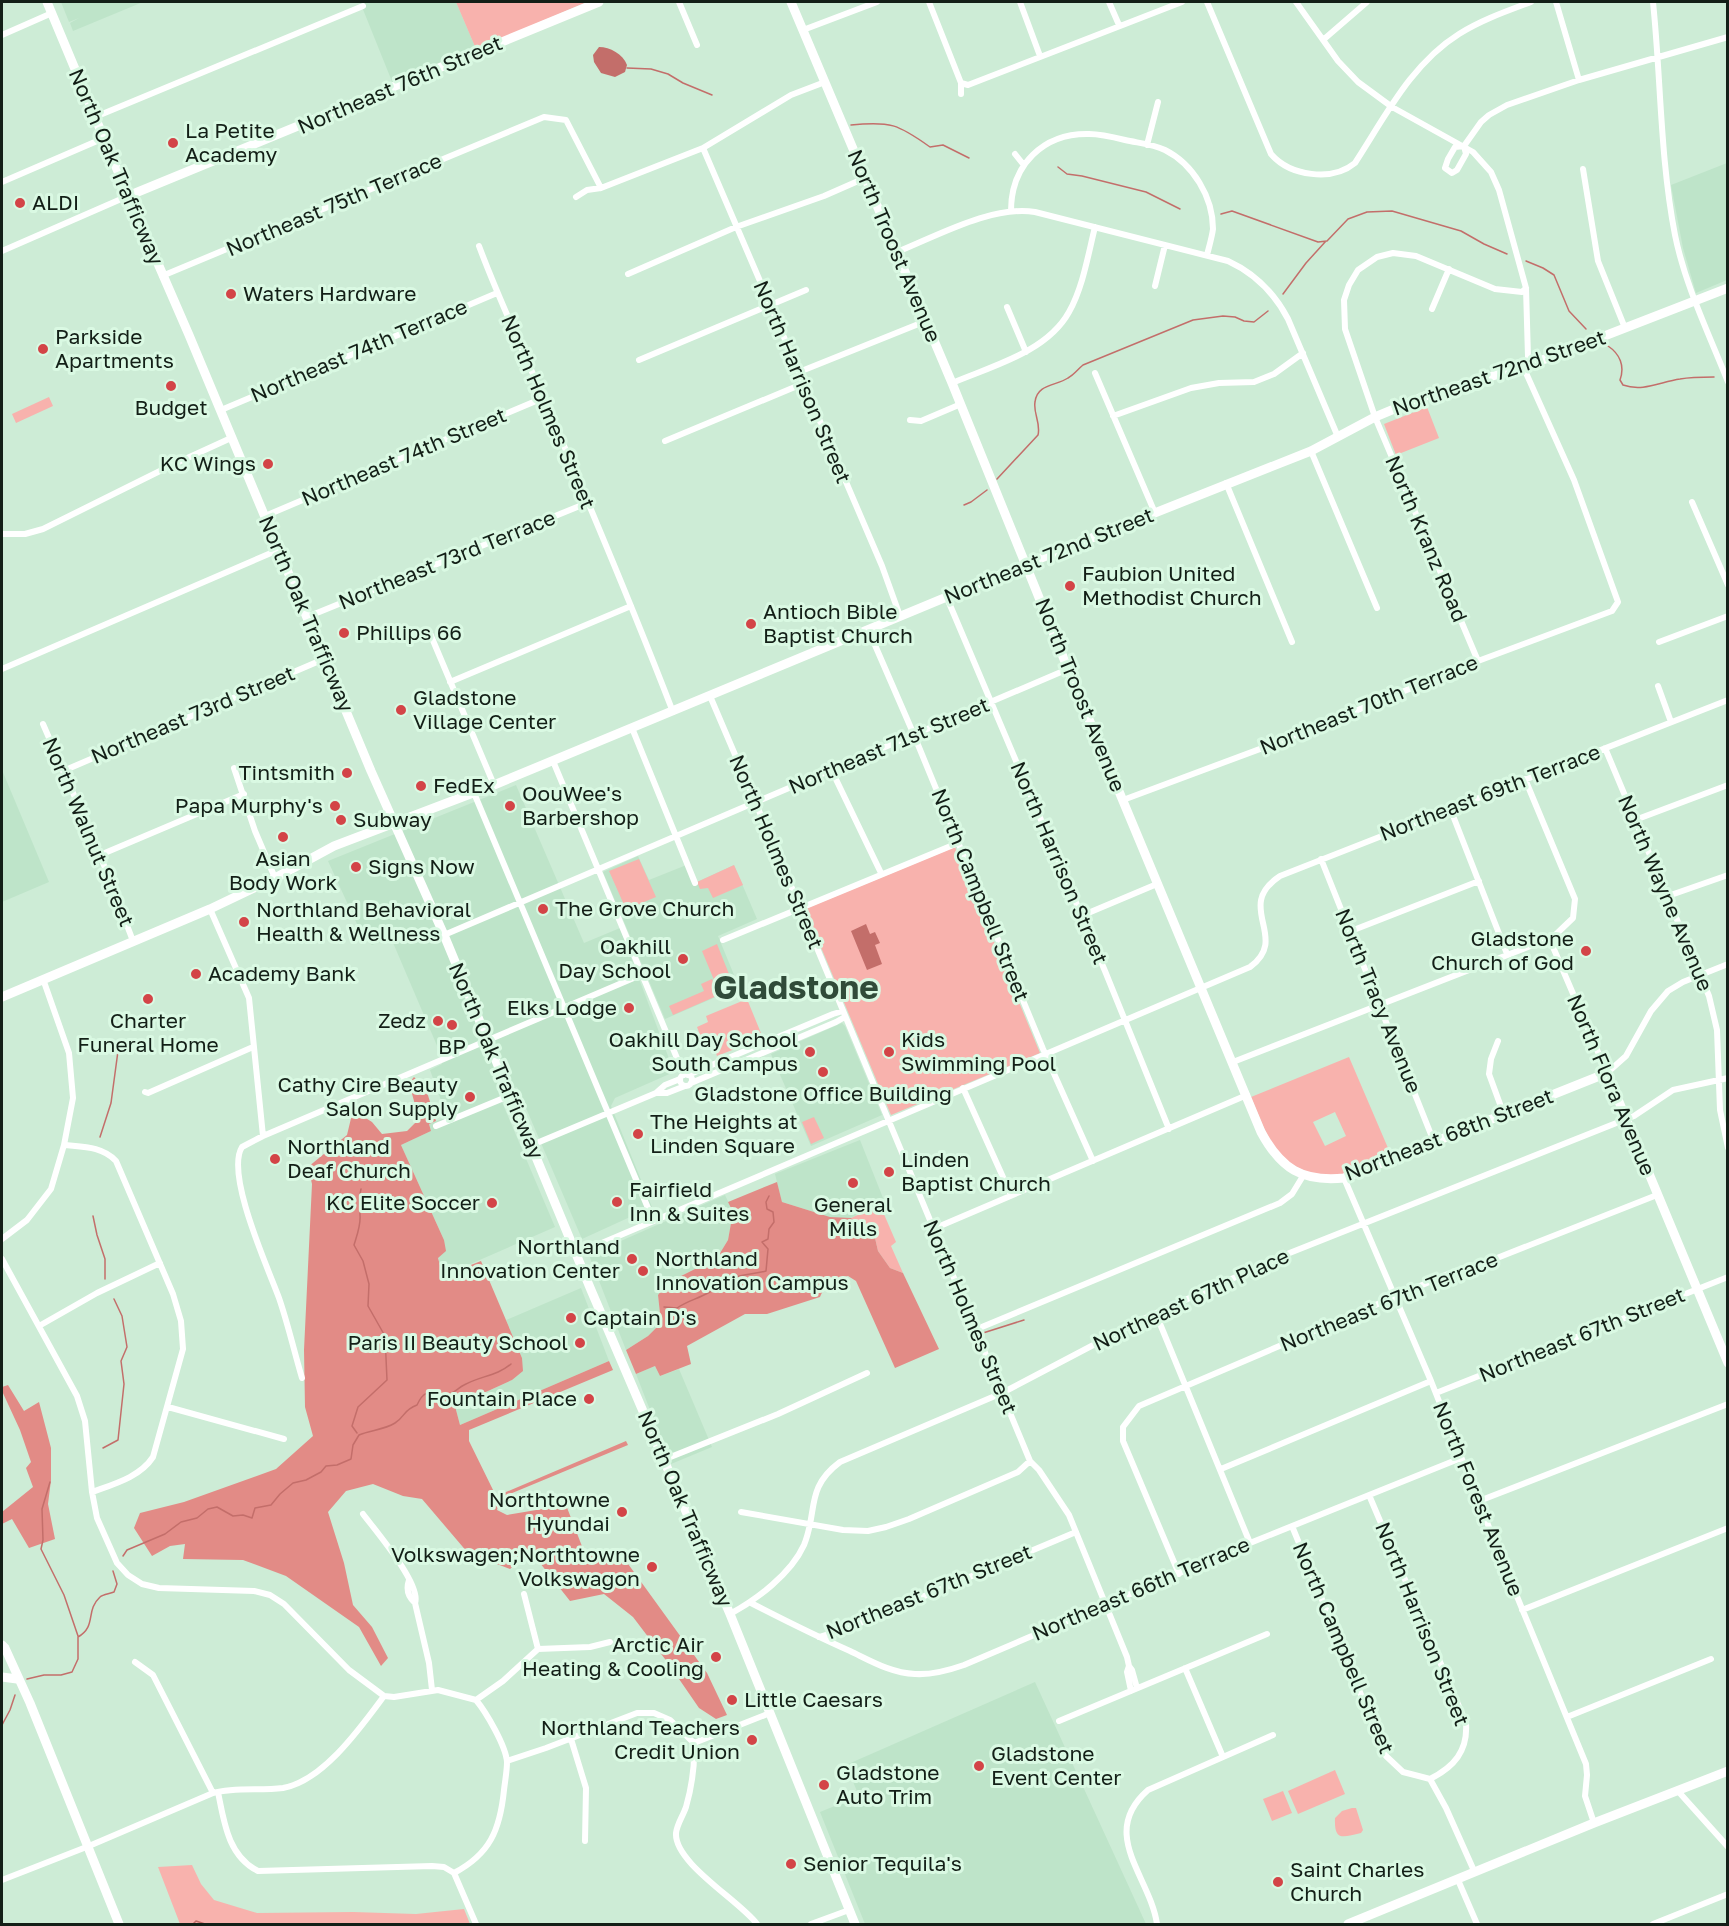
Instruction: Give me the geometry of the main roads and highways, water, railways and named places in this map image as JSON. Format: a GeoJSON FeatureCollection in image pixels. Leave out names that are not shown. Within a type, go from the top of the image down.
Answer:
{"type":"FeatureCollection","features":[{"type":"Feature","properties":{"kind":"main road","name":"North Oak Trafficway"},"geometry":{"type":"LineString","coordinates":[[47,2],[730,1614],[855,1924]]}},
{"type":"Feature","properties":{"kind":"main road","name":"Northeast 76th Street"},"geometry":{"type":"LineString","coordinates":[[128,196],[599,2]]}},
{"type":"Feature","properties":{"kind":"main road","name":"North Troost Avenue"},"geometry":{"type":"LineString","coordinates":[[791,2],[961,404],[1068,669],[1261,1132],[1270,1149],[1291,1170],[1303,1176]]}},
{"type":"Feature","properties":{"kind":"main road","name":"Northeast 72nd Street"},"geometry":{"type":"LineString","coordinates":[[2,997],[210,909],[275,878],[334,846],[494,785],[1026,564],[1311,451],[1375,417],[1430,394],[1527,366],[1728,288]]}},
{"type":"Feature","properties":{"kind":"main road","name":"Northeast 68th Street"},"geometry":{"type":"LineString","coordinates":[[1303,1176],[1324,1180],[1344,1178],[1607,1073]]}},
{"type":"Feature","properties":{"kind":"main road","name":"North Flora Avenue"},"geometry":{"type":"LineString","coordinates":[[1607,1073],[1728,1364]]}},
{"type":"Feature","properties":{"kind":"main road"},"geometry":{"type":"LineString","coordinates":[[2,1645],[30,1703],[119,1924]]}},
{"type":"Feature","properties":{"kind":"main road"},"geometry":{"type":"LineString","coordinates":[[2,1677],[18,1678]]}},
{"type":"Feature","properties":{"kind":"main road"},"geometry":{"type":"LineString","coordinates":[[1348,1924],[1594,1823],[1728,1771]]}},
{"type":"Feature","properties":{"kind":"waterway"},"geometry":{"type":"LineString","coordinates":[[627,68],[651,69],[668,74],[712,95]]}},
{"type":"Feature","properties":{"kind":"waterway"},"geometry":{"type":"LineString","coordinates":[[851,125],[885,124],[893,126],[910,133],[930,147],[943,145],[969,158]]}},
{"type":"Feature","properties":{"kind":"waterway"},"geometry":{"type":"LineString","coordinates":[[1058,167],[1067,174],[1146,192],[1180,209]]}},
{"type":"Feature","properties":{"kind":"waterway"},"geometry":{"type":"LineString","coordinates":[[1221,214],[1232,211],[1318,242],[1327,241],[1348,219],[1367,212],[1392,211],[1461,231],[1507,254]]}},
{"type":"Feature","properties":{"kind":"waterway"},"geometry":{"type":"LineString","coordinates":[[1283,294],[1326,241]]}},
{"type":"Feature","properties":{"kind":"waterway"},"geometry":{"type":"LineString","coordinates":[[1526,261],[1554,275],[1569,311],[1586,329]]}},
{"type":"Feature","properties":{"kind":"waterway"},"geometry":{"type":"LineString","coordinates":[[997,479],[1038,435],[1039,426],[1035,402],[1036,396],[1043,389],[1070,377],[1083,365],[1193,320],[1223,316],[1254,322],[1268,311]]}},
{"type":"Feature","properties":{"kind":"waterway"},"geometry":{"type":"LineString","coordinates":[[1608,346],[1616,353],[1620,361],[1622,370],[1620,380],[1623,385],[1645,387],[1684,378],[1714,377]]}},
{"type":"Feature","properties":{"kind":"waterway"},"geometry":{"type":"LineString","coordinates":[[964,505],[987,490]]}},
{"type":"Feature","properties":{"kind":"waterway"},"geometry":{"type":"LineString","coordinates":[[100,1137],[111,1103],[118,1051]]}},
{"type":"Feature","properties":{"kind":"waterway"},"geometry":{"type":"LineString","coordinates":[[357,1433],[352,1426],[358,1407],[387,1380],[385,1336],[368,1306],[369,1284],[363,1261],[354,1245],[360,1222],[361,1189]]}},
{"type":"Feature","properties":{"kind":"waterway"},"geometry":{"type":"LineString","coordinates":[[664,1307],[677,1308],[733,1278],[766,1271],[768,1249],[762,1242],[768,1239],[769,1229],[774,1222],[773,1212],[767,1209],[766,1202],[769,1196]]}},
{"type":"Feature","properties":{"kind":"waterway"},"geometry":{"type":"LineString","coordinates":[[93,1216],[105,1259],[105,1279]]}},
{"type":"Feature","properties":{"kind":"waterway"},"geometry":{"type":"LineString","coordinates":[[103,1448],[118,1440],[124,1384],[121,1361],[127,1347],[122,1316],[114,1299]]}},
{"type":"Feature","properties":{"kind":"waterway"},"geometry":{"type":"LineString","coordinates":[[983,1333],[1024,1320]]}},
{"type":"Feature","properties":{"kind":"waterway"},"geometry":{"type":"LineString","coordinates":[[123,1556],[127,1550],[165,1534],[181,1522],[197,1518],[208,1509],[217,1507],[233,1516],[243,1515],[252,1518],[255,1508],[271,1505],[293,1483],[306,1480],[321,1472],[326,1466],[337,1465],[351,1459],[353,1445],[359,1435],[395,1423],[409,1409],[417,1405],[424,1395],[428,1393],[443,1395],[455,1392],[462,1386],[500,1371],[511,1364]]}},
{"type":"Feature","properties":{"kind":"waterway"},"geometry":{"type":"LineString","coordinates":[[50,1482],[42,1509],[41,1549],[64,1595],[78,1636]]}},
{"type":"Feature","properties":{"kind":"waterway"},"geometry":{"type":"LineString","coordinates":[[27,1679],[72,1672],[78,1659],[78,1637],[87,1628],[96,1602],[101,1596],[114,1592],[117,1584],[113,1571]]}},
{"type":"Feature","properties":{"kind":"waterway"},"geometry":{"type":"LineString","coordinates":[[2,1725],[15,1695]]}},
{"type":"Feature","properties":{"kind":"waterway"},"geometry":{"type":"LineString","coordinates":[[193,1924],[196,1921],[205,1924]]}},
{"type":"Feature","properties":{"kind":"place","name":"La Petite Academy"},"geometry":{"type":"Point","coordinates":[173,143]}},
{"type":"Feature","properties":{"kind":"place","name":"ALDI"},"geometry":{"type":"Point","coordinates":[20,203]}},
{"type":"Feature","properties":{"kind":"place","name":"Waters Hardware"},"geometry":{"type":"Point","coordinates":[231,294]}},
{"type":"Feature","properties":{"kind":"place","name":"Parkside Apartments"},"geometry":{"type":"Point","coordinates":[43,349]}},
{"type":"Feature","properties":{"kind":"place","name":"Budget"},"geometry":{"type":"Point","coordinates":[171,386]}},
{"type":"Feature","properties":{"kind":"place","name":"KC Wings"},"geometry":{"type":"Point","coordinates":[268,464]}},
{"type":"Feature","properties":{"kind":"place","name":"Faubion United Methodist Church"},"geometry":{"type":"Point","coordinates":[1070,586]}},
{"type":"Feature","properties":{"kind":"place","name":"Antioch Bible Baptist Church"},"geometry":{"type":"Point","coordinates":[751,624]}},
{"type":"Feature","properties":{"kind":"place","name":"Phillips 66"},"geometry":{"type":"Point","coordinates":[344,633]}},
{"type":"Feature","properties":{"kind":"place","name":"Gladstone Village Center"},"geometry":{"type":"Point","coordinates":[401,710]}},
{"type":"Feature","properties":{"kind":"place","name":"Tintsmith"},"geometry":{"type":"Point","coordinates":[347,773]}},
{"type":"Feature","properties":{"kind":"place","name":"FedEx"},"geometry":{"type":"Point","coordinates":[421,786]}},
{"type":"Feature","properties":{"kind":"place","name":"Papa Murphy's"},"geometry":{"type":"Point","coordinates":[335,806]}},
{"type":"Feature","properties":{"kind":"place","name":"OouWee's Barbershop"},"geometry":{"type":"Point","coordinates":[510,806]}},
{"type":"Feature","properties":{"kind":"place","name":"Subway"},"geometry":{"type":"Point","coordinates":[341,820]}},
{"type":"Feature","properties":{"kind":"place","name":"Asian Body Work"},"geometry":{"type":"Point","coordinates":[283,837]}},
{"type":"Feature","properties":{"kind":"place","name":"Signs Now"},"geometry":{"type":"Point","coordinates":[356,867]}},
{"type":"Feature","properties":{"kind":"place","name":"The Grove Church"},"geometry":{"type":"Point","coordinates":[543,909]}},
{"type":"Feature","properties":{"kind":"place","name":"Northland Behavioral Health & Wellness"},"geometry":{"type":"Point","coordinates":[244,922]}},
{"type":"Feature","properties":{"kind":"place","name":"Gladstone Church of God"},"geometry":{"type":"Point","coordinates":[1586,951]}},
{"type":"Feature","properties":{"kind":"place","name":"Oakhill Day School"},"geometry":{"type":"Point","coordinates":[683,959]}},
{"type":"Feature","properties":{"kind":"place","name":"Academy Bank"},"geometry":{"type":"Point","coordinates":[196,974]}},
{"type":"Feature","properties":{"kind":"place","name":"Charter Funeral Home"},"geometry":{"type":"Point","coordinates":[148,999]}},
{"type":"Feature","properties":{"kind":"place","name":"Elks Lodge"},"geometry":{"type":"Point","coordinates":[629,1008]}},
{"type":"Feature","properties":{"kind":"place","name":"Zedz"},"geometry":{"type":"Point","coordinates":[438,1021]}},
{"type":"Feature","properties":{"kind":"place","name":"BP"},"geometry":{"type":"Point","coordinates":[452,1025]}},
{"type":"Feature","properties":{"kind":"place","name":"Oakhill Day School South Campus"},"geometry":{"type":"Point","coordinates":[810,1052]}},
{"type":"Feature","properties":{"kind":"place","name":"Kids Swimming Pool"},"geometry":{"type":"Point","coordinates":[889,1052]}},
{"type":"Feature","properties":{"kind":"place","name":"Gladstone Office Building"},"geometry":{"type":"Point","coordinates":[823,1072]}},
{"type":"Feature","properties":{"kind":"place","name":"Cathy Cire Beauty Salon Supply"},"geometry":{"type":"Point","coordinates":[470,1097]}},
{"type":"Feature","properties":{"kind":"place","name":"The Heights at Linden Square"},"geometry":{"type":"Point","coordinates":[638,1134]}},
{"type":"Feature","properties":{"kind":"place","name":"Northland Deaf Church"},"geometry":{"type":"Point","coordinates":[275,1159]}},
{"type":"Feature","properties":{"kind":"place","name":"Linden Baptist Church"},"geometry":{"type":"Point","coordinates":[889,1172]}},
{"type":"Feature","properties":{"kind":"place","name":"General Mills"},"geometry":{"type":"Point","coordinates":[853,1183]}},
{"type":"Feature","properties":{"kind":"place","name":"Fairfield Inn & Suites"},"geometry":{"type":"Point","coordinates":[617,1202]}},
{"type":"Feature","properties":{"kind":"place","name":"KC Elite Soccer"},"geometry":{"type":"Point","coordinates":[492,1203]}},
{"type":"Feature","properties":{"kind":"place","name":"Northland Innovation Center"},"geometry":{"type":"Point","coordinates":[632,1259]}},
{"type":"Feature","properties":{"kind":"place","name":"Northland Innovation Campus"},"geometry":{"type":"Point","coordinates":[643,1271]}},
{"type":"Feature","properties":{"kind":"place","name":"Captain D's"},"geometry":{"type":"Point","coordinates":[571,1318]}},
{"type":"Feature","properties":{"kind":"place","name":"Paris II Beauty School"},"geometry":{"type":"Point","coordinates":[580,1343]}},
{"type":"Feature","properties":{"kind":"place","name":"Fountain Place"},"geometry":{"type":"Point","coordinates":[589,1399]}},
{"type":"Feature","properties":{"kind":"place","name":"Northtowne Hyundai"},"geometry":{"type":"Point","coordinates":[622,1512]}},
{"type":"Feature","properties":{"kind":"place","name":"Volkswagen;Northtowne Volkswagon"},"geometry":{"type":"Point","coordinates":[652,1567]}},
{"type":"Feature","properties":{"kind":"place","name":"Arctic Air Heating & Cooling"},"geometry":{"type":"Point","coordinates":[716,1657]}},
{"type":"Feature","properties":{"kind":"place","name":"Little Caesars"},"geometry":{"type":"Point","coordinates":[732,1700]}},
{"type":"Feature","properties":{"kind":"place","name":"Northland Teachers Credit Union"},"geometry":{"type":"Point","coordinates":[752,1740]}},
{"type":"Feature","properties":{"kind":"place","name":"Gladstone Event Center"},"geometry":{"type":"Point","coordinates":[979,1766]}},
{"type":"Feature","properties":{"kind":"place","name":"Gladstone Auto Trim"},"geometry":{"type":"Point","coordinates":[824,1785]}},
{"type":"Feature","properties":{"kind":"place","name":"Senior Tequila's"},"geometry":{"type":"Point","coordinates":[791,1864]}},
{"type":"Feature","properties":{"kind":"place","name":"Saint Charles Church"},"geometry":{"type":"Point","coordinates":[1278,1882]}},
{"type":"Feature","properties":{"kind":"district","name":"Gladstone"},"geometry":{"type":"Point","coordinates":[796,987]}}]}
